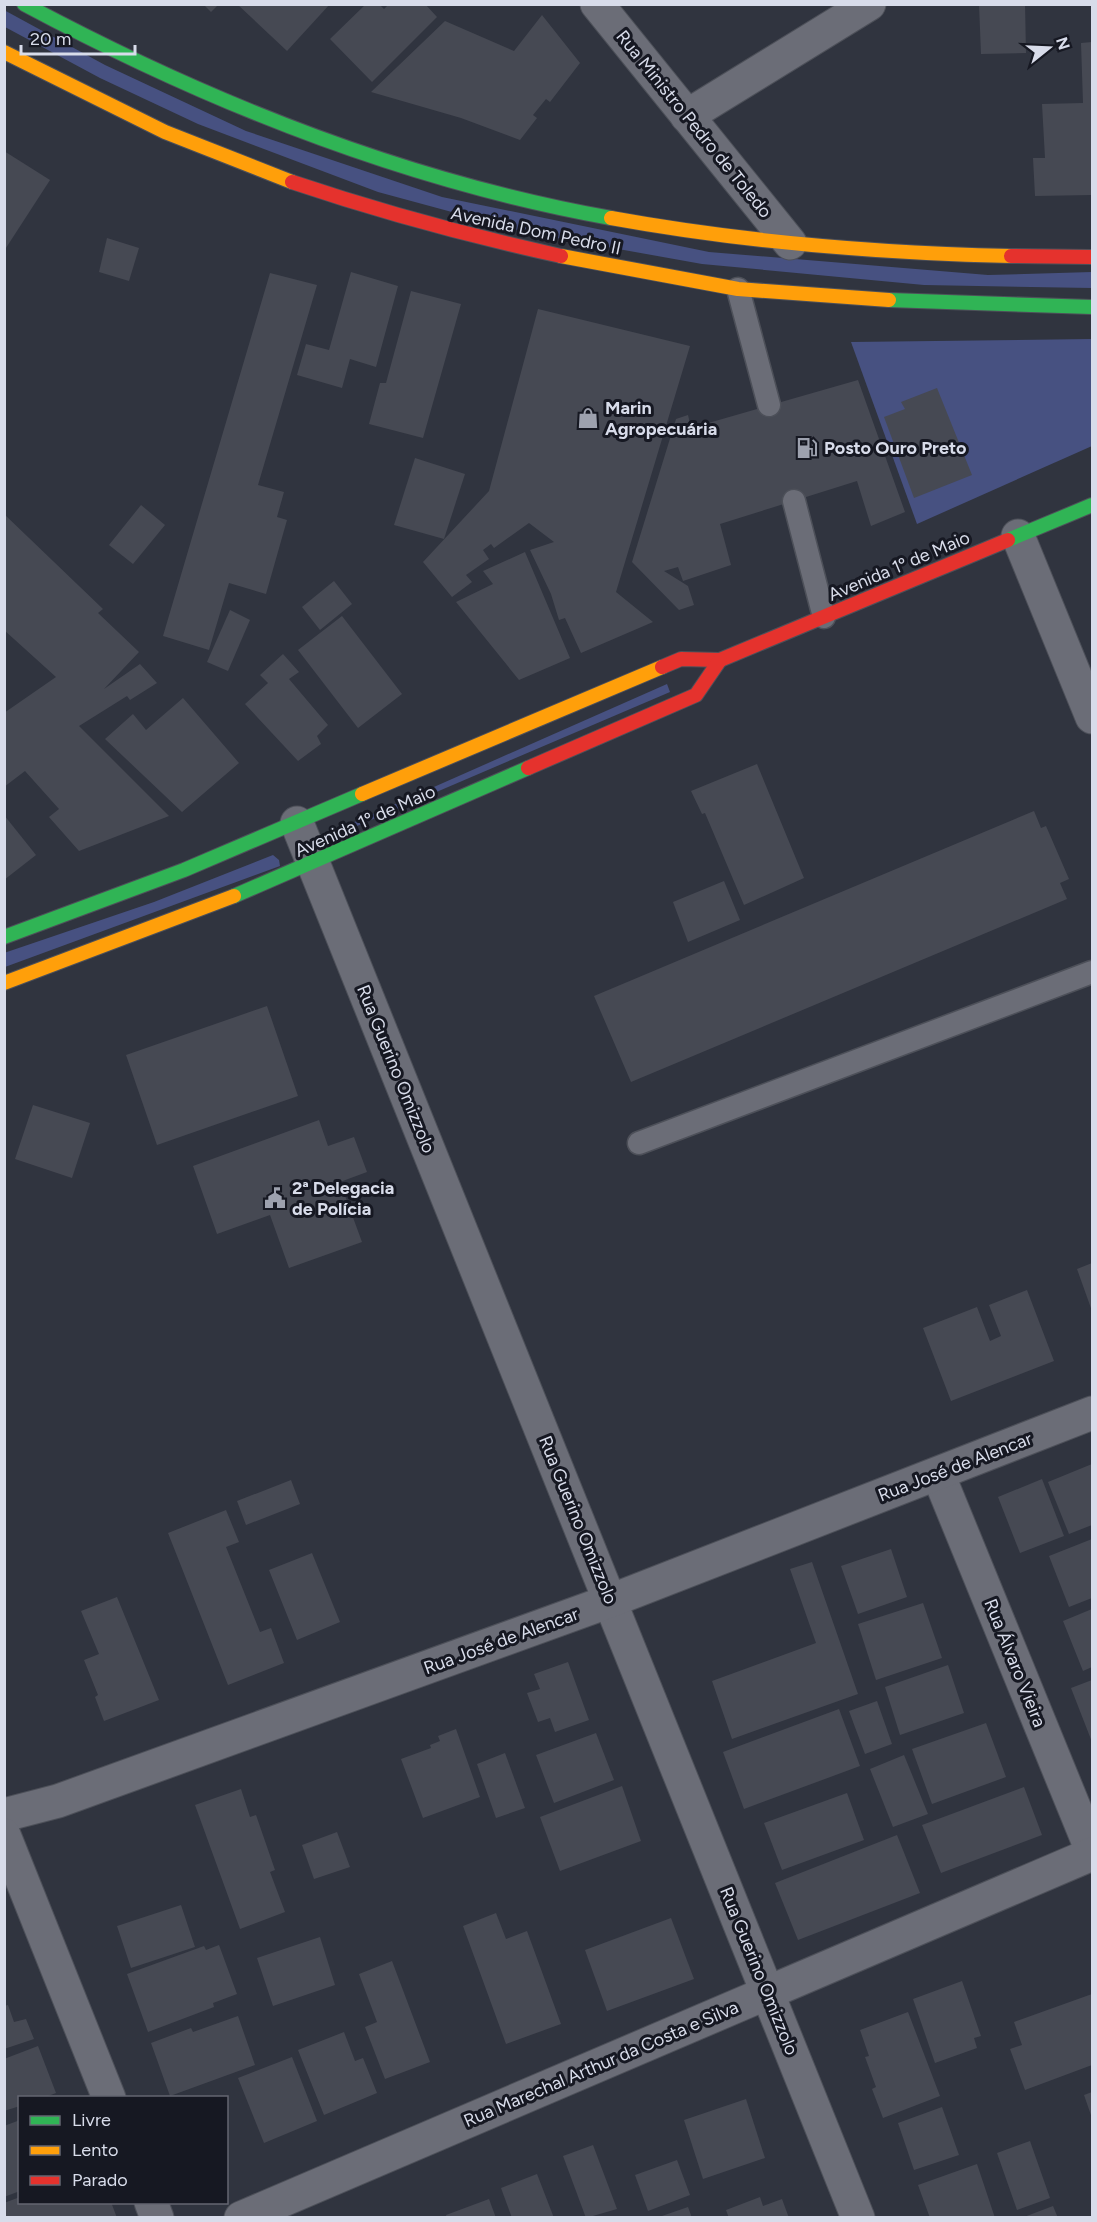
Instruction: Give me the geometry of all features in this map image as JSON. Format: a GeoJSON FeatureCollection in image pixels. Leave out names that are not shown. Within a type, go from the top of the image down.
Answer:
{"type":"FeatureCollection","features":[{"type":"Feature","properties":{"kind":"main road","name":"Avenida Dom Pedro II"},"geometry":{"type":"LineString","coordinates":[[24,4],[85,38],[180,82],[284,124],[461,184],[591,215],[700,233],[888,252],[1000,257],[1092,257]]}},
{"type":"Feature","properties":{"kind":"main road","name":"Avenida Dom Pedro II"},"geometry":{"type":"LineString","coordinates":[[4,52],[165,132],[278,177],[377,211],[449,231],[603,265],[738,289],[926,303],[1092,307]]}},
{"type":"Feature","properties":{"kind":"main road","name":"Avenida 1º de Maio"},"geometry":{"type":"LineString","coordinates":[[4,937],[184,870],[681,659],[720,660],[1092,505]]}},
{"type":"Feature","properties":{"kind":"main road","name":"Avenida 1º de Maio"},"geometry":{"type":"LineString","coordinates":[[4,982],[170,922],[314,863],[696,695],[720,660]]}},
{"type":"Feature","properties":{"kind":"street","name":"Rua Ministro Pedro de Toledo"},"geometry":{"type":"LineString","coordinates":[[597,4],[790,243]]}},
{"type":"Feature","properties":{"kind":"street"},"geometry":{"type":"LineString","coordinates":[[687,116],[869,4]]}},
{"type":"Feature","properties":{"kind":"street"},"geometry":{"type":"LineString","coordinates":[[1018,536],[1092,717]]}},
{"type":"Feature","properties":{"kind":"street","name":"Rua Guerino Omizzolo"},"geometry":{"type":"LineString","coordinates":[[297,823],[858,2217]]}},
{"type":"Feature","properties":{"kind":"street","name":"Rua José de Alencar"},"geometry":{"type":"LineString","coordinates":[[4,1815],[58,1802],[610,1601],[1092,1413]]}},
{"type":"Feature","properties":{"kind":"street","name":"Rua Álvaro Vieira"},"geometry":{"type":"LineString","coordinates":[[938,1474],[1092,1853]]}},
{"type":"Feature","properties":{"kind":"street"},"geometry":{"type":"LineString","coordinates":[[4,1835],[109,2096]]}},
{"type":"Feature","properties":{"kind":"street","name":"Rua Marechal Arthur da Costa e Silva"},"geometry":{"type":"LineString","coordinates":[[242,2217],[1092,1853]]}},
{"type":"Feature","properties":{"kind":"lane"},"geometry":{"type":"LineString","coordinates":[[738,289],[769,405]]}},
{"type":"Feature","properties":{"kind":"lane"},"geometry":{"type":"LineString","coordinates":[[794,501],[824,617]]}},
{"type":"Feature","properties":{"kind":"lane"},"geometry":{"type":"LineString","coordinates":[[639,1143],[1092,972]]}},
{"type":"Feature","properties":{"kind":"shaded area"},"geometry":{"type":"Polygon","coordinates":[[[4,10],[105,65],[246,131],[442,197],[709,252],[988,275],[1092,272],[1092,288],[924,285],[702,264],[529,233],[378,192],[198,124],[100,78],[5,27],[4,10]]]}},
{"type":"Feature","properties":{"kind":"shaded area"},"geometry":{"type":"Polygon","coordinates":[[[1092,339],[1092,446],[917,524],[851,342],[1092,339]]]}},
{"type":"Feature","properties":{"kind":"shaded area"},"geometry":{"type":"Polygon","coordinates":[[[667,684],[670,692],[329,838],[332,832],[667,684]]]}},
{"type":"Feature","properties":{"kind":"shaded area"},"geometry":{"type":"Polygon","coordinates":[[[273,855],[279,860],[280,866],[5,967],[4,953],[154,902],[273,855]]]}},
{"type":"Feature","properties":{"kind":"building"},"geometry":{"type":"Polygon","coordinates":[[[203,4],[219,4],[211,12],[203,4]]]}},
{"type":"Feature","properties":{"kind":"building"},"geometry":{"type":"Polygon","coordinates":[[[237,4],[330,4],[287,51],[237,4]]]}},
{"type":"Feature","properties":{"kind":"building"},"geometry":{"type":"Polygon","coordinates":[[[366,4],[379,4],[384,9],[389,4],[425,4],[437,17],[372,82],[330,39],[366,4]]]}},
{"type":"Feature","properties":{"kind":"building"},"geometry":{"type":"Polygon","coordinates":[[[979,4],[1025,4],[1026,53],[981,54],[979,4]]]}},
{"type":"Feature","properties":{"kind":"building"},"geometry":{"type":"Polygon","coordinates":[[[542,15],[580,63],[550,102],[546,99],[533,115],[537,118],[520,140],[461,118],[371,92],[445,21],[514,51],[542,15]]]}},
{"type":"Feature","properties":{"kind":"building"},"geometry":{"type":"Polygon","coordinates":[[[1092,42],[1092,195],[1035,196],[1033,158],[1045,158],[1042,104],[1083,103],[1081,43],[1092,42]]]}},
{"type":"Feature","properties":{"kind":"building"},"geometry":{"type":"Polygon","coordinates":[[[4,151],[50,180],[4,251],[4,151]]]}},
{"type":"Feature","properties":{"kind":"building"},"geometry":{"type":"Polygon","coordinates":[[[107,238],[139,248],[129,281],[99,272],[107,238]]]}},
{"type":"Feature","properties":{"kind":"building"},"geometry":{"type":"Polygon","coordinates":[[[351,272],[398,286],[376,367],[350,359],[342,388],[297,375],[306,344],[329,350],[351,272]]]}},
{"type":"Feature","properties":{"kind":"building"},"geometry":{"type":"Polygon","coordinates":[[[270,273],[317,285],[258,485],[284,492],[277,517],[287,520],[266,594],[229,583],[209,650],[163,636],[270,273]]]}},
{"type":"Feature","properties":{"kind":"building"},"geometry":{"type":"Polygon","coordinates":[[[411,291],[461,304],[423,438],[369,424],[380,383],[386,383],[411,291]]]}},
{"type":"Feature","properties":{"kind":"building","name":"Marin Agropecuária"},"geometry":{"type":"Polygon","coordinates":[[[538,309],[690,346],[616,592],[653,622],[581,653],[565,618],[559,620],[551,594],[530,550],[554,542],[529,523],[494,548],[491,544],[483,550],[489,559],[466,575],[472,582],[452,597],[423,562],[489,491],[538,309]]]}},
{"type":"Feature","properties":{"kind":"building"},"geometry":{"type":"Polygon","coordinates":[[[858,380],[905,512],[871,526],[857,481],[720,524],[731,565],[683,581],[678,567],[664,571],[688,586],[694,605],[679,610],[632,562],[676,419],[688,415],[691,428],[858,380]]]}},
{"type":"Feature","properties":{"kind":"building"},"geometry":{"type":"Polygon","coordinates":[[[937,388],[972,475],[914,498],[884,417],[905,409],[901,402],[937,388]]]}},
{"type":"Feature","properties":{"kind":"building"},"geometry":{"type":"Polygon","coordinates":[[[415,458],[465,474],[444,539],[394,525],[415,458]]]}},
{"type":"Feature","properties":{"kind":"building"},"geometry":{"type":"Polygon","coordinates":[[[141,505],[165,525],[133,564],[109,545],[141,505]]]}},
{"type":"Feature","properties":{"kind":"building"},"geometry":{"type":"Polygon","coordinates":[[[4,514],[103,609],[98,613],[139,652],[104,689],[140,664],[157,683],[130,700],[127,696],[79,726],[169,816],[79,851],[49,817],[59,809],[25,771],[4,787],[4,713],[56,677],[4,630],[4,514]]]}},
{"type":"Feature","properties":{"kind":"building"},"geometry":{"type":"Polygon","coordinates":[[[525,552],[570,658],[519,680],[456,602],[493,584],[483,571],[525,552]]]}},
{"type":"Feature","properties":{"kind":"building"},"geometry":{"type":"Polygon","coordinates":[[[334,581],[352,604],[320,630],[302,607],[334,581]]]}},
{"type":"Feature","properties":{"kind":"building"},"geometry":{"type":"Polygon","coordinates":[[[230,610],[250,620],[228,671],[207,662],[230,610]]]}},
{"type":"Feature","properties":{"kind":"building"},"geometry":{"type":"Polygon","coordinates":[[[342,616],[402,694],[358,728],[298,650],[342,616]]]}},
{"type":"Feature","properties":{"kind":"building"},"geometry":{"type":"Polygon","coordinates":[[[283,654],[299,672],[289,679],[328,725],[317,736],[321,744],[298,761],[245,704],[268,683],[260,675],[283,654]]]}},
{"type":"Feature","properties":{"kind":"building"},"geometry":{"type":"Polygon","coordinates":[[[183,698],[239,763],[182,812],[105,739],[133,714],[146,730],[183,698]]]}},
{"type":"Feature","properties":{"kind":"building"},"geometry":{"type":"Polygon","coordinates":[[[757,764],[804,878],[744,905],[705,813],[702,814],[691,791],[757,764]]]}},
{"type":"Feature","properties":{"kind":"building"},"geometry":{"type":"Polygon","coordinates":[[[1034,811],[1041,828],[1046,826],[1069,879],[1060,883],[1067,899],[631,1082],[594,996],[1034,811]]]}},
{"type":"Feature","properties":{"kind":"building"},"geometry":{"type":"Polygon","coordinates":[[[4,815],[36,855],[4,880],[4,815]]]}},
{"type":"Feature","properties":{"kind":"building"},"geometry":{"type":"Polygon","coordinates":[[[724,881],[740,920],[688,942],[673,902],[724,881]]]}},
{"type":"Feature","properties":{"kind":"building"},"geometry":{"type":"Polygon","coordinates":[[[267,1006],[298,1096],[157,1145],[126,1055],[267,1006]]]}},
{"type":"Feature","properties":{"kind":"building"},"geometry":{"type":"Polygon","coordinates":[[[33,1105],[90,1123],[72,1178],[15,1159],[33,1105]]]}},
{"type":"Feature","properties":{"kind":"building","name":"2ª Delegacia de Polícia"},"geometry":{"type":"Polygon","coordinates":[[[319,1120],[328,1146],[354,1137],[367,1172],[340,1182],[362,1242],[289,1268],[270,1215],[217,1234],[193,1166],[319,1120]]]}},
{"type":"Feature","properties":{"kind":"building"},"geometry":{"type":"Polygon","coordinates":[[[1092,1263],[1092,1311],[1077,1269],[1092,1263]]]}},
{"type":"Feature","properties":{"kind":"building"},"geometry":{"type":"Polygon","coordinates":[[[1027,1290],[1054,1361],[951,1401],[923,1328],[977,1307],[990,1341],[1001,1336],[989,1305],[1027,1290]]]}},
{"type":"Feature","properties":{"kind":"building"},"geometry":{"type":"Polygon","coordinates":[[[1092,1464],[1092,1525],[1069,1534],[1048,1482],[1092,1464]]]}},
{"type":"Feature","properties":{"kind":"building"},"geometry":{"type":"Polygon","coordinates":[[[1042,1479],[1064,1536],[1020,1553],[998,1497],[1042,1479]]]}},
{"type":"Feature","properties":{"kind":"building"},"geometry":{"type":"Polygon","coordinates":[[[291,1480],[300,1504],[246,1525],[237,1501],[291,1480]]]}},
{"type":"Feature","properties":{"kind":"building"},"geometry":{"type":"Polygon","coordinates":[[[226,1510],[239,1542],[226,1547],[260,1632],[271,1628],[284,1663],[228,1685],[168,1533],[226,1510]]]}},
{"type":"Feature","properties":{"kind":"building"},"geometry":{"type":"Polygon","coordinates":[[[1092,1539],[1092,1598],[1069,1607],[1049,1556],[1092,1539]]]}},
{"type":"Feature","properties":{"kind":"building"},"geometry":{"type":"Polygon","coordinates":[[[891,1549],[907,1597],[858,1614],[841,1566],[891,1549]]]}},
{"type":"Feature","properties":{"kind":"building"},"geometry":{"type":"Polygon","coordinates":[[[312,1553],[340,1622],[297,1640],[269,1570],[312,1553]]]}},
{"type":"Feature","properties":{"kind":"building"},"geometry":{"type":"Polygon","coordinates":[[[812,1562],[858,1694],[732,1739],[712,1681],[816,1643],[790,1569],[812,1562]]]}},
{"type":"Feature","properties":{"kind":"building"},"geometry":{"type":"Polygon","coordinates":[[[117,1597],[159,1700],[104,1721],[95,1697],[98,1695],[84,1660],[99,1654],[81,1611],[117,1597]]]}},
{"type":"Feature","properties":{"kind":"building"},"geometry":{"type":"Polygon","coordinates":[[[923,1603],[942,1658],[876,1680],[858,1624],[923,1603]]]}},
{"type":"Feature","properties":{"kind":"building"},"geometry":{"type":"Polygon","coordinates":[[[1092,1609],[1092,1667],[1083,1671],[1063,1621],[1092,1609]]]}},
{"type":"Feature","properties":{"kind":"building"},"geometry":{"type":"Polygon","coordinates":[[[568,1662],[589,1720],[555,1732],[550,1718],[538,1722],[527,1693],[540,1689],[534,1674],[568,1662]]]}},
{"type":"Feature","properties":{"kind":"building"},"geometry":{"type":"Polygon","coordinates":[[[948,1665],[964,1713],[900,1735],[885,1687],[948,1665]]]}},
{"type":"Feature","properties":{"kind":"building"},"geometry":{"type":"Polygon","coordinates":[[[1092,1680],[1092,1742],[1071,1688],[1092,1680]]]}},
{"type":"Feature","properties":{"kind":"building"},"geometry":{"type":"Polygon","coordinates":[[[877,1701],[892,1744],[865,1754],[849,1711],[877,1701]]]}},
{"type":"Feature","properties":{"kind":"building"},"geometry":{"type":"Polygon","coordinates":[[[839,1709],[860,1766],[744,1809],[723,1752],[839,1709]]]}},
{"type":"Feature","properties":{"kind":"building"},"geometry":{"type":"Polygon","coordinates":[[[986,1723],[1006,1777],[932,1804],[912,1749],[986,1723]]]}},
{"type":"Feature","properties":{"kind":"building"},"geometry":{"type":"Polygon","coordinates":[[[456,1729],[480,1797],[423,1818],[401,1759],[431,1748],[430,1745],[440,1741],[438,1736],[456,1729]]]}},
{"type":"Feature","properties":{"kind":"building"},"geometry":{"type":"Polygon","coordinates":[[[596,1733],[614,1780],[554,1803],[536,1755],[596,1733]]]}},
{"type":"Feature","properties":{"kind":"building"},"geometry":{"type":"Polygon","coordinates":[[[505,1753],[525,1808],[496,1818],[477,1764],[505,1753]]]}},
{"type":"Feature","properties":{"kind":"building"},"geometry":{"type":"Polygon","coordinates":[[[904,1755],[928,1814],[893,1827],[870,1769],[904,1755]]]}},
{"type":"Feature","properties":{"kind":"building"},"geometry":{"type":"Polygon","coordinates":[[[622,1786],[641,1841],[560,1871],[540,1817],[622,1786]]]}},
{"type":"Feature","properties":{"kind":"building"},"geometry":{"type":"Polygon","coordinates":[[[1024,1787],[1042,1835],[941,1873],[922,1825],[1024,1787]]]}},
{"type":"Feature","properties":{"kind":"building"},"geometry":{"type":"Polygon","coordinates":[[[241,1789],[250,1817],[256,1815],[275,1870],[270,1872],[285,1912],[240,1929],[195,1805],[241,1789]]]}},
{"type":"Feature","properties":{"kind":"building"},"geometry":{"type":"Polygon","coordinates":[[[847,1793],[864,1840],[782,1870],[764,1823],[847,1793]]]}},
{"type":"Feature","properties":{"kind":"building"},"geometry":{"type":"Polygon","coordinates":[[[337,1832],[350,1867],[314,1879],[302,1845],[337,1832]]]}},
{"type":"Feature","properties":{"kind":"building"},"geometry":{"type":"Polygon","coordinates":[[[897,1835],[920,1893],[798,1940],[775,1883],[897,1835]]]}},
{"type":"Feature","properties":{"kind":"building"},"geometry":{"type":"Polygon","coordinates":[[[181,1905],[195,1947],[131,1968],[117,1926],[181,1905]]]}},
{"type":"Feature","properties":{"kind":"building"},"geometry":{"type":"Polygon","coordinates":[[[496,1913],[506,1939],[527,1931],[561,2024],[506,2044],[463,1926],[496,1913]]]}},
{"type":"Feature","properties":{"kind":"building"},"geometry":{"type":"Polygon","coordinates":[[[671,1918],[694,1979],[607,2011],[585,1950],[671,1918]]]}},
{"type":"Feature","properties":{"kind":"building"},"geometry":{"type":"Polygon","coordinates":[[[320,1937],[335,1985],[273,2006],[257,1958],[320,1937]]]}},
{"type":"Feature","properties":{"kind":"building"},"geometry":{"type":"Polygon","coordinates":[[[219,1945],[237,1994],[213,2003],[214,2007],[148,2032],[127,1974],[204,1946],[206,1950],[219,1945]]]}},
{"type":"Feature","properties":{"kind":"building"},"geometry":{"type":"Polygon","coordinates":[[[392,1961],[430,2062],[385,2079],[365,2027],[377,2022],[359,1974],[392,1961]]]}},
{"type":"Feature","properties":{"kind":"building"},"geometry":{"type":"Polygon","coordinates":[[[962,1981],[981,2036],[974,2038],[977,2048],[935,2063],[913,1999],[962,1981]]]}},
{"type":"Feature","properties":{"kind":"building"},"geometry":{"type":"Polygon","coordinates":[[[1092,1994],[1092,2065],[1025,2090],[1010,2049],[1022,2045],[1014,2022],[1092,1994]]]}},
{"type":"Feature","properties":{"kind":"building"},"geometry":{"type":"Polygon","coordinates":[[[8,2005],[14,2022],[26,2019],[34,2039],[4,2049],[4,2006],[8,2005]]]}},
{"type":"Feature","properties":{"kind":"building"},"geometry":{"type":"Polygon","coordinates":[[[908,2012],[940,2096],[883,2118],[872,2089],[876,2087],[865,2057],[869,2056],[860,2030],[908,2012]]]}},
{"type":"Feature","properties":{"kind":"building"},"geometry":{"type":"Polygon","coordinates":[[[238,2016],[255,2065],[170,2096],[151,2043],[191,2028],[193,2032],[238,2016]]]}},
{"type":"Feature","properties":{"kind":"building"},"geometry":{"type":"Polygon","coordinates":[[[344,2032],[355,2061],[363,2058],[377,2093],[324,2115],[298,2050],[344,2032]]]}},
{"type":"Feature","properties":{"kind":"building"},"geometry":{"type":"Polygon","coordinates":[[[38,2046],[56,2093],[48,2096],[18,2096],[18,2107],[4,2111],[4,2059],[38,2046]]]}},
{"type":"Feature","properties":{"kind":"building"},"geometry":{"type":"Polygon","coordinates":[[[292,2057],[317,2121],[264,2143],[238,2078],[292,2057]]]}},
{"type":"Feature","properties":{"kind":"building"},"geometry":{"type":"Polygon","coordinates":[[[1092,2092],[1092,2118],[1084,2095],[1092,2092]]]}},
{"type":"Feature","properties":{"kind":"building"},"geometry":{"type":"Polygon","coordinates":[[[746,2099],[765,2158],[703,2179],[684,2120],[746,2099]]]}},
{"type":"Feature","properties":{"kind":"building"},"geometry":{"type":"Polygon","coordinates":[[[942,2107],[959,2155],[914,2170],[898,2123],[942,2107]]]}},
{"type":"Feature","properties":{"kind":"building"},"geometry":{"type":"Polygon","coordinates":[[[18,2121],[18,2192],[4,2197],[4,2126],[18,2121]]]}},
{"type":"Feature","properties":{"kind":"building"},"geometry":{"type":"Polygon","coordinates":[[[1030,2141],[1050,2198],[1017,2210],[997,2153],[1030,2141]]]}},
{"type":"Feature","properties":{"kind":"building"},"geometry":{"type":"Polygon","coordinates":[[[593,2145],[617,2209],[586,2218],[563,2156],[593,2145]]]}},
{"type":"Feature","properties":{"kind":"building"},"geometry":{"type":"Polygon","coordinates":[[[677,2160],[690,2195],[648,2211],[635,2175],[677,2160]]]}},
{"type":"Feature","properties":{"kind":"building"},"geometry":{"type":"Polygon","coordinates":[[[977,2164],[995,2218],[930,2218],[918,2185],[977,2164]]]}},
{"type":"Feature","properties":{"kind":"building"},"geometry":{"type":"Polygon","coordinates":[[[537,2174],[554,2218],[512,2218],[501,2188],[537,2174]]]}},
{"type":"Feature","properties":{"kind":"building"},"geometry":{"type":"Polygon","coordinates":[[[760,2197],[763,2206],[782,2199],[789,2218],[729,2218],[726,2210],[760,2197]]]}},
{"type":"Feature","properties":{"kind":"building"},"geometry":{"type":"Polygon","coordinates":[[[18,2198],[18,2204],[112,2204],[117,2218],[4,2218],[4,2203],[18,2198]]]}},
{"type":"Feature","properties":{"kind":"building"},"geometry":{"type":"Polygon","coordinates":[[[489,2199],[496,2218],[447,2218],[446,2215],[489,2199]]]}},
{"type":"Feature","properties":{"kind":"building"},"geometry":{"type":"Polygon","coordinates":[[[1053,2206],[1058,2218],[1024,2218],[1024,2217],[1053,2206]]]}},
{"type":"Feature","properties":{"kind":"building"},"geometry":{"type":"Polygon","coordinates":[[[688,2207],[692,2218],[659,2218],[659,2217],[688,2207]]]}},
{"type":"Feature","properties":{"kind":"traffic: fast"},"geometry":{"type":"LineString","coordinates":[[24,4],[165,74],[309,134],[458,183],[611,218]]}},
{"type":"Feature","properties":{"kind":"traffic: fast"},"geometry":{"type":"LineString","coordinates":[[889,300],[1092,307]]}},
{"type":"Feature","properties":{"kind":"traffic: fast"},"geometry":{"type":"LineString","coordinates":[[1008,540],[1092,505]]}},
{"type":"Feature","properties":{"kind":"traffic: fast"},"geometry":{"type":"LineString","coordinates":[[234,896],[528,768]]}},
{"type":"Feature","properties":{"kind":"traffic: fast"},"geometry":{"type":"LineString","coordinates":[[4,937],[184,870],[362,794]]}},
{"type":"Feature","properties":{"kind":"traffic: slow"},"geometry":{"type":"LineString","coordinates":[[4,52],[165,132],[292,182]]}},
{"type":"Feature","properties":{"kind":"traffic: slow"},"geometry":{"type":"LineString","coordinates":[[611,218],[710,234],[810,245],[1011,256]]}},
{"type":"Feature","properties":{"kind":"traffic: slow"},"geometry":{"type":"LineString","coordinates":[[561,256],[738,289],[889,300]]}},
{"type":"Feature","properties":{"kind":"traffic: slow"},"geometry":{"type":"LineString","coordinates":[[362,794],[662,667]]}},
{"type":"Feature","properties":{"kind":"traffic: slow"},"geometry":{"type":"LineString","coordinates":[[4,983],[234,896]]}},
{"type":"Feature","properties":{"kind":"traffic: jam"},"geometry":{"type":"LineString","coordinates":[[292,182],[426,223],[561,256]]}},
{"type":"Feature","properties":{"kind":"traffic: jam"},"geometry":{"type":"LineString","coordinates":[[1011,256],[1092,257]]}},
{"type":"Feature","properties":{"kind":"traffic: jam"},"geometry":{"type":"LineString","coordinates":[[662,667],[681,659],[720,660],[1008,540]]}},
{"type":"Feature","properties":{"kind":"traffic: jam"},"geometry":{"type":"LineString","coordinates":[[528,768],[696,695],[720,660]]}},
{"type":"Feature","properties":{"kind":"place","name":"Marin Agropecuária"},"geometry":{"type":"Point","coordinates":[588,418]}},
{"type":"Feature","properties":{"kind":"place","name":"Posto Ouro Preto"},"geometry":{"type":"Point","coordinates":[807,448]}},
{"type":"Feature","properties":{"kind":"place","name":"2ª Delegacia de Polícia"},"geometry":{"type":"Point","coordinates":[275,1198]}}]}
